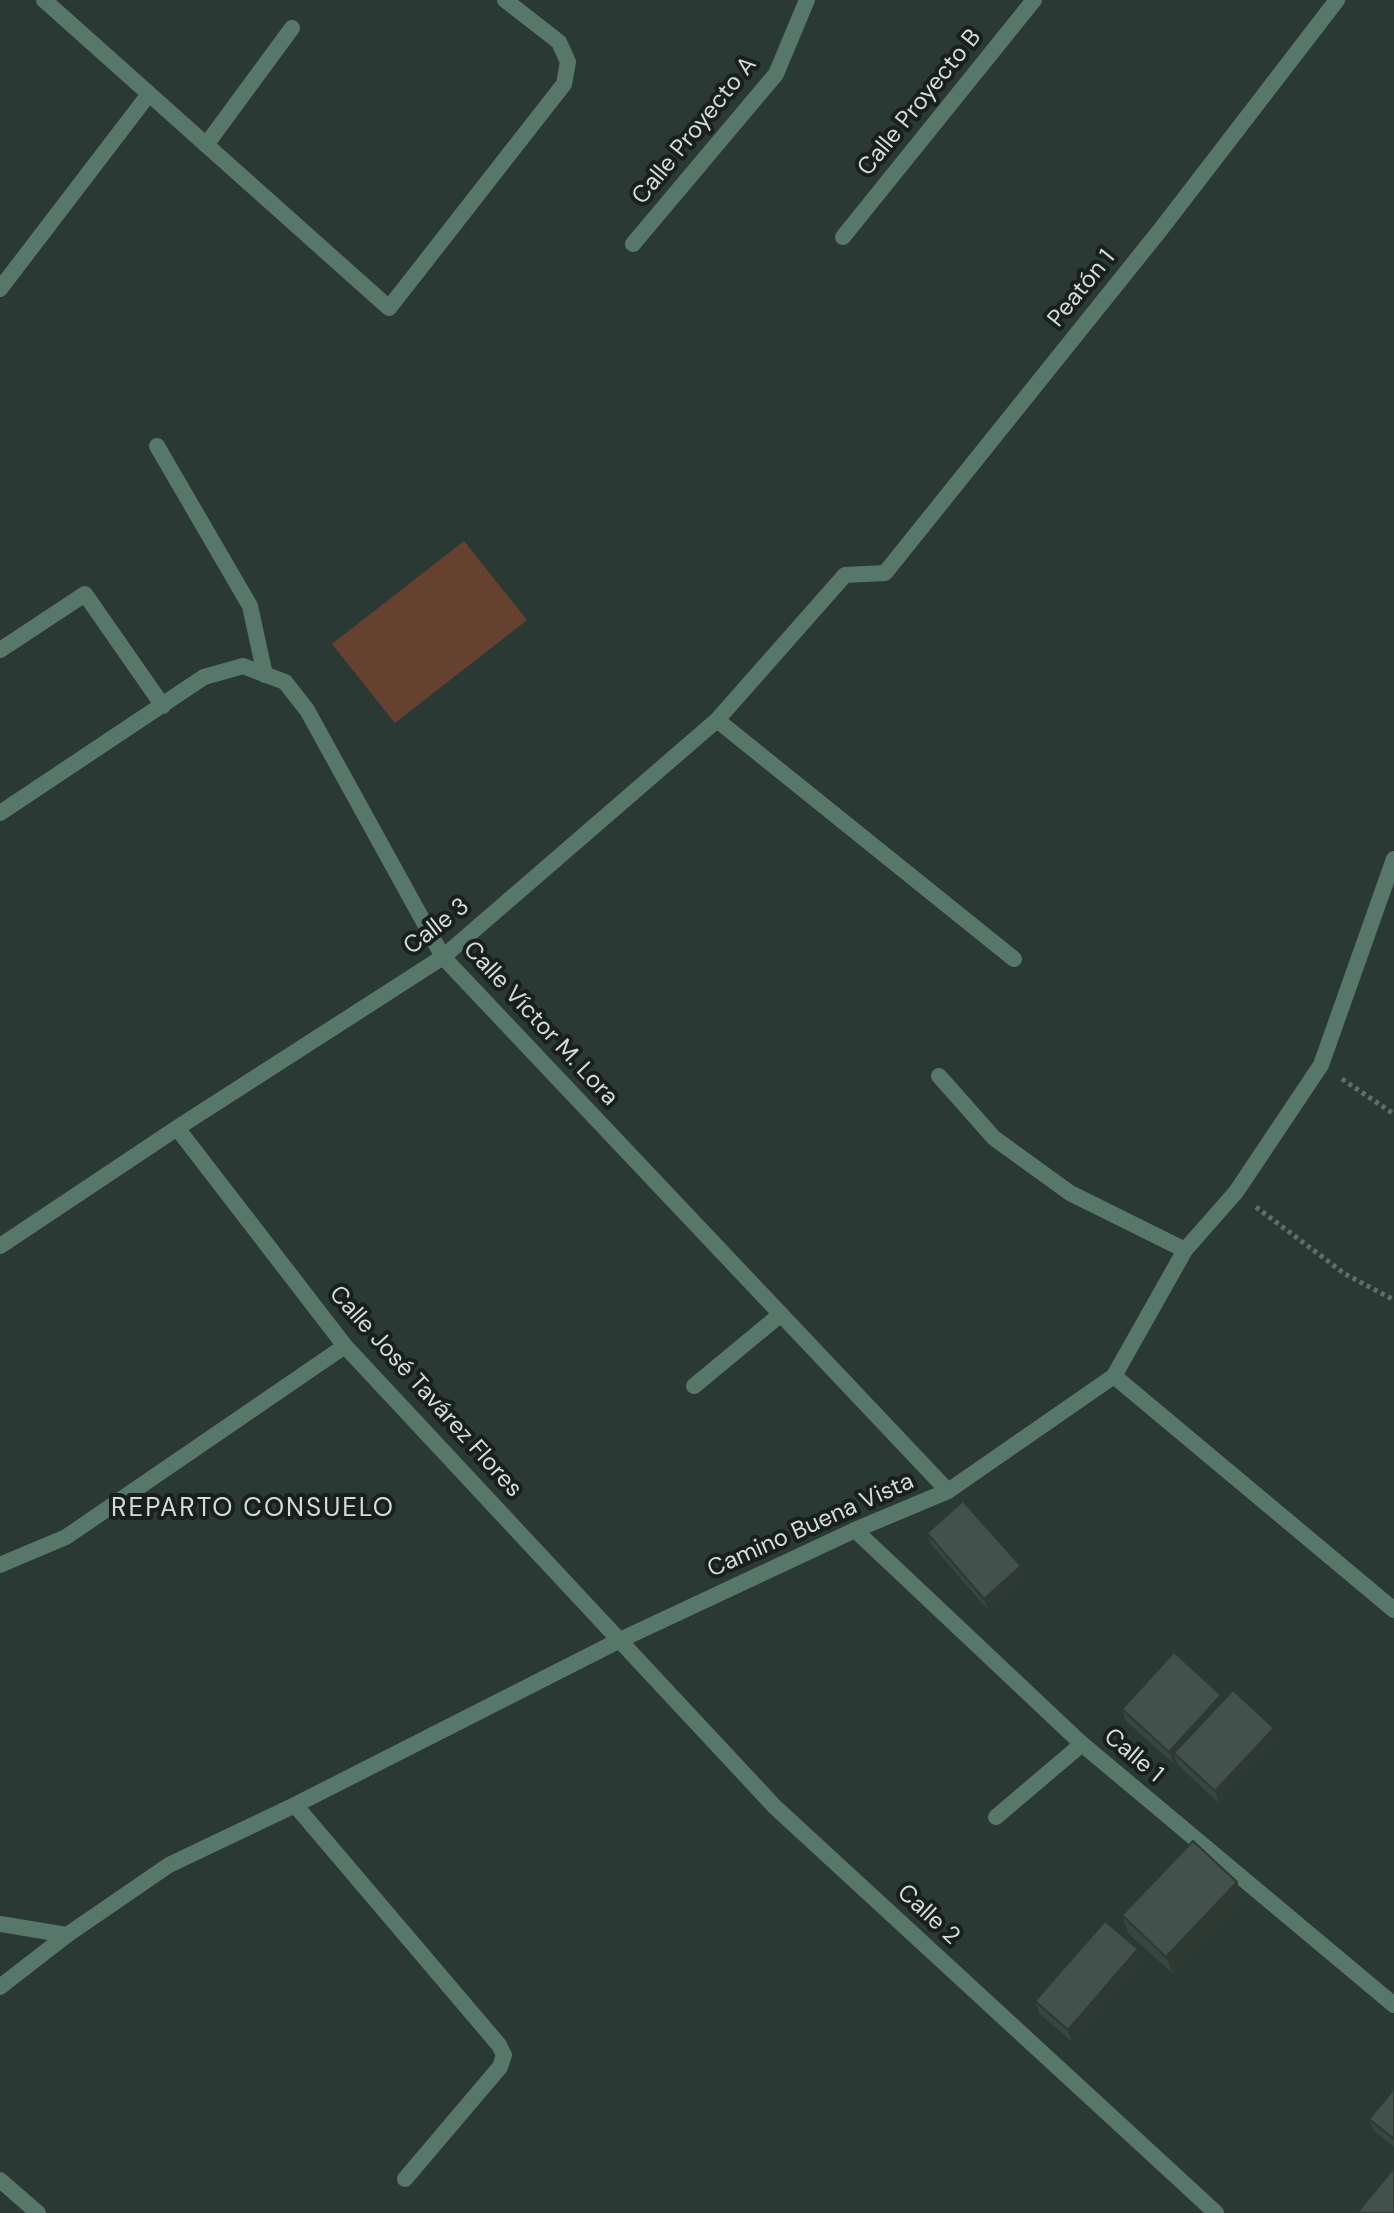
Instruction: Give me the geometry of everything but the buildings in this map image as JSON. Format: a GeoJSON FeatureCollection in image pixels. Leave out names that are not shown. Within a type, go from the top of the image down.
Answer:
{"type":"FeatureCollection","features":[{"type":"Feature","properties":{"kind":"street"},"geometry":{"type":"LineString","coordinates":[[44,0],[389,308],[564,84],[568,62],[559,42],[505,0]]}},
{"type":"Feature","properties":{"kind":"street","name":"Calle Proyecto A"},"geometry":{"type":"LineString","coordinates":[[633,244],[776,74],[807,0]]}},
{"type":"Feature","properties":{"kind":"street","name":"Calle Proyecto B"},"geometry":{"type":"LineString","coordinates":[[843,237],[1034,0]]}},
{"type":"Feature","properties":{"kind":"street","name":"Peatón 1"},"geometry":{"type":"LineString","coordinates":[[845,575],[885,573],[1161,229],[1337,0]]}},
{"type":"Feature","properties":{"kind":"street"},"geometry":{"type":"LineString","coordinates":[[206,145],[292,28]]}},
{"type":"Feature","properties":{"kind":"street"},"geometry":{"type":"LineString","coordinates":[[0,289],[149,94]]}},
{"type":"Feature","properties":{"kind":"street"},"geometry":{"type":"LineString","coordinates":[[157,446],[250,606],[265,675]]}},
{"type":"Feature","properties":{"kind":"street","name":"Calle 3"},"geometry":{"type":"LineString","coordinates":[[0,1246],[443,957],[717,720],[845,575]]}},
{"type":"Feature","properties":{"kind":"street"},"geometry":{"type":"LineString","coordinates":[[0,650],[85,594],[163,706]]}},
{"type":"Feature","properties":{"kind":"street","name":"Calle Víctor M. Lora"},"geometry":{"type":"LineString","coordinates":[[0,813],[204,677],[243,666],[285,682],[307,710],[443,957],[948,1491]]}},
{"type":"Feature","properties":{"kind":"street"},"geometry":{"type":"LineString","coordinates":[[717,720],[1014,959]]}},
{"type":"Feature","properties":{"kind":"street","name":"Camino Buena Vista"},"geometry":{"type":"LineString","coordinates":[[0,1987],[67,1935],[169,1865],[295,1805],[620,1640],[855,1530],[948,1491],[1114,1376],[1185,1250],[1236,1192],[1321,1065],[1394,859]]}},
{"type":"Feature","properties":{"kind":"street"},"geometry":{"type":"LineString","coordinates":[[939,1076],[994,1138],[1070,1193],[1185,1250]]}},
{"type":"Feature","properties":{"kind":"street","name":"Calle José Tavárez Flores"},"geometry":{"type":"LineString","coordinates":[[177,1128],[345,1346],[620,1640]]}},
{"type":"Feature","properties":{"kind":"street"},"geometry":{"type":"LineString","coordinates":[[694,1386],[781,1314]]}},
{"type":"Feature","properties":{"kind":"street"},"geometry":{"type":"LineString","coordinates":[[0,1565],[66,1537],[345,1346]]}},
{"type":"Feature","properties":{"kind":"street"},"geometry":{"type":"LineString","coordinates":[[1114,1376],[1394,1610]]}},
{"type":"Feature","properties":{"kind":"street","name":"Calle 1"},"geometry":{"type":"LineString","coordinates":[[855,1530],[1082,1744],[1394,2005]]}},
{"type":"Feature","properties":{"kind":"street","name":"Calle 2"},"geometry":{"type":"LineString","coordinates":[[620,1640],[775,1807],[1216,2213]]}},
{"type":"Feature","properties":{"kind":"street"},"geometry":{"type":"LineString","coordinates":[[996,1817],[1082,1744]]}},
{"type":"Feature","properties":{"kind":"street"},"geometry":{"type":"LineString","coordinates":[[295,1805],[499,2045],[504,2055],[500,2067],[405,2179]]}},
{"type":"Feature","properties":{"kind":"street"},"geometry":{"type":"LineString","coordinates":[[0,1924],[67,1935]]}},
{"type":"Feature","properties":{"kind":"street"},"geometry":{"type":"LineString","coordinates":[[0,2180],[38,2213]]}},
{"type":"Feature","properties":{"kind":"path"},"geometry":{"type":"LineString","coordinates":[[1321,1065],[1394,1114]]}},
{"type":"Feature","properties":{"kind":"path"},"geometry":{"type":"LineString","coordinates":[[1236,1192],[1345,1274],[1394,1300]]}},
{"type":"Feature","properties":{"kind":"shaded area"},"geometry":{"type":"Polygon","coordinates":[[[464,541],[527,620],[395,723],[332,644],[464,541]]]}},
{"type":"Feature","properties":{"kind":"district","name":"REPARTO CONSUELO"},"geometry":{"type":"Point","coordinates":[253,1509]}}]}
